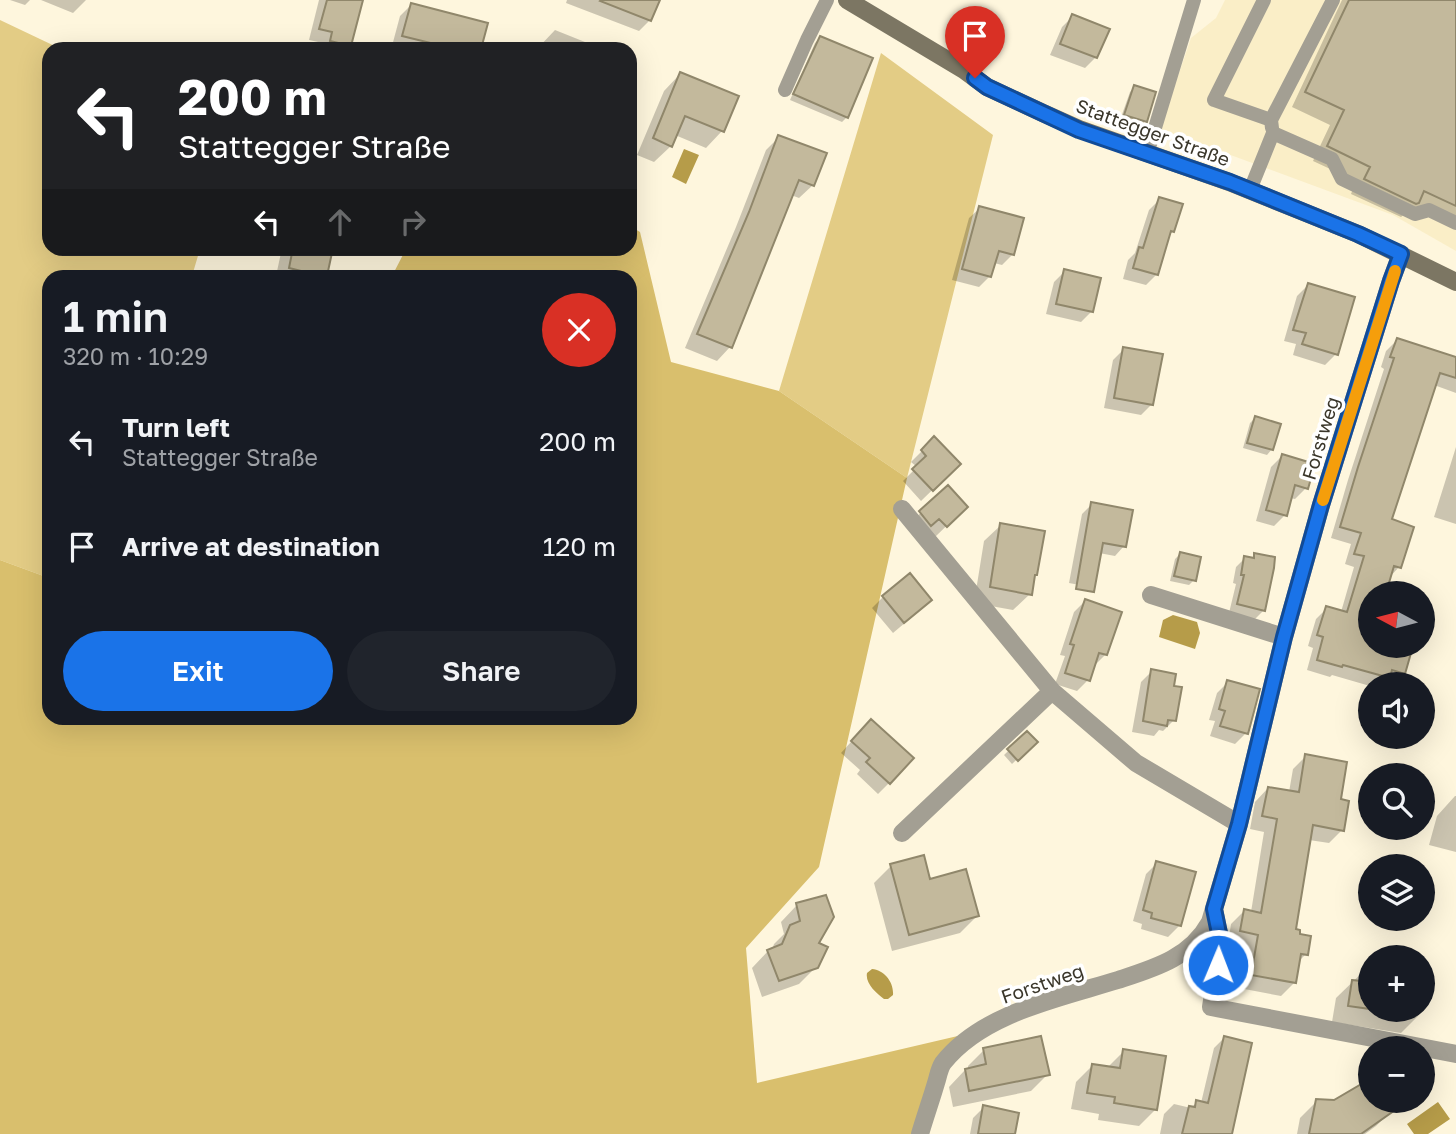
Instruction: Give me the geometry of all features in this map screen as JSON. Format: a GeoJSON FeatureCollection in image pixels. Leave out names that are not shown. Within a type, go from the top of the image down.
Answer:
{"type":"FeatureCollection","features":[{"type":"Feature","properties":{"kind":"main road","name":"Stattegger Straße"},"geometry":{"type":"LineString","coordinates":[[847,0],[964,70],[987,87],[1079,130],[1250,191],[1358,234],[1456,282]]}},
{"type":"Feature","properties":{"kind":"street","name":"Forstweg"},"geometry":{"type":"LineString","coordinates":[[920,1134],[941,1065],[971,1038],[1009,1014],[1173,960],[1205,932],[1239,824],[1284,637],[1321,505],[1401,254]]}},
{"type":"Feature","properties":{"kind":"street"},"geometry":{"type":"LineString","coordinates":[[902,509],[1052,691],[1136,763],[1239,824]]}},
{"type":"Feature","properties":{"kind":"street"},"geometry":{"type":"LineString","coordinates":[[1151,595],[1284,637]]}},
{"type":"Feature","properties":{"kind":"street"},"geometry":{"type":"LineString","coordinates":[[902,833],[1052,691]]}},
{"type":"Feature","properties":{"kind":"street","name":"Forstweg"},"geometry":{"type":"LineString","coordinates":[[1214,909],[1221,943],[1211,1007],[1456,1054]]}},
{"type":"Feature","properties":{"kind":"lane"},"geometry":{"type":"LineString","coordinates":[[785,90],[827,0]]}},
{"type":"Feature","properties":{"kind":"lane"},"geometry":{"type":"LineString","coordinates":[[1147,154],[1194,0]]}},
{"type":"Feature","properties":{"kind":"lane"},"geometry":{"type":"LineString","coordinates":[[1264,0],[1214,100],[1332,159],[1342,179],[1415,214],[1429,210],[1456,223]]}},
{"type":"Feature","properties":{"kind":"lane"},"geometry":{"type":"LineString","coordinates":[[1250,191],[1272,127],[1333,0]]}},
{"type":"Feature","properties":{"kind":"shaded area"},"geometry":{"type":"Polygon","coordinates":[[[1225,0],[1456,0],[1456,251],[1393,215],[1160,129],[1191,38],[1216,18],[1225,0]]]}},
{"type":"Feature","properties":{"kind":"shaded area"},"geometry":{"type":"Polygon","coordinates":[[[0,20],[46,42],[42,42],[42,256],[198,256],[194,270],[42,270],[42,575],[0,560],[0,20]]]}},
{"type":"Feature","properties":{"kind":"shaded area"},"geometry":{"type":"Polygon","coordinates":[[[881,53],[993,135],[907,478],[779,391],[881,53]]]}},
{"type":"Feature","properties":{"kind":"shaded area"},"geometry":{"type":"Polygon","coordinates":[[[684,149],[699,155],[686,184],[672,177],[684,149]]]}},
{"type":"Feature","properties":{"kind":"shaded area"},"geometry":{"type":"Polygon","coordinates":[[[637,230],[640,232],[671,362],[779,391],[907,478],[819,867],[746,948],[757,1083],[962,1035],[917,1134],[0,1134],[0,560],[42,575],[42,725],[637,725],[637,270],[395,270],[402,256],[637,256],[637,230]]]}},
{"type":"Feature","properties":{"kind":"shaded area"},"geometry":{"type":"Polygon","coordinates":[[[1173,615],[1197,622],[1200,633],[1195,649],[1159,637],[1163,620],[1173,615]]]}},
{"type":"Feature","properties":{"kind":"shaded area"},"geometry":{"type":"Polygon","coordinates":[[[872,969],[884,974],[890,981],[893,995],[888,999],[881,997],[869,984],[867,973],[872,969]]]}},
{"type":"Feature","properties":{"kind":"shaded area"},"geometry":{"type":"Polygon","coordinates":[[[1438,1102],[1450,1119],[1428,1134],[1414,1134],[1407,1124],[1422,1113],[1435,1113],[1435,1104],[1438,1102]]]}},
{"type":"Feature","properties":{"kind":"building"},"geometry":{"type":"Polygon","coordinates":[[[327,0],[363,0],[352,42],[330,41],[332,32],[319,29],[327,0]]]}},
{"type":"Feature","properties":{"kind":"building"},"geometry":{"type":"Polygon","coordinates":[[[601,0],[660,0],[651,21],[601,0]]]}},
{"type":"Feature","properties":{"kind":"building"},"geometry":{"type":"Polygon","coordinates":[[[1349,0],[1456,0],[1456,206],[1424,191],[1416,204],[1364,179],[1370,167],[1327,146],[1344,110],[1305,92],[1349,0]]]}},
{"type":"Feature","properties":{"kind":"building"},"geometry":{"type":"Polygon","coordinates":[[[411,3],[488,23],[483,42],[426,42],[402,36],[411,3]]]}},
{"type":"Feature","properties":{"kind":"building"},"geometry":{"type":"Polygon","coordinates":[[[1072,14],[1110,29],[1097,58],[1060,44],[1072,14]]]}},
{"type":"Feature","properties":{"kind":"building"},"geometry":{"type":"Polygon","coordinates":[[[820,36],[873,58],[848,118],[793,94],[820,36]]]}},
{"type":"Feature","properties":{"kind":"building"},"geometry":{"type":"Polygon","coordinates":[[[680,72],[739,96],[724,132],[685,116],[672,147],[653,138],[680,72]]]}},
{"type":"Feature","properties":{"kind":"building"},"geometry":{"type":"Polygon","coordinates":[[[1134,85],[1156,92],[1147,122],[1124,115],[1134,85]]]}},
{"type":"Feature","properties":{"kind":"building"},"geometry":{"type":"Polygon","coordinates":[[[778,135],[827,153],[814,186],[799,180],[732,348],[697,334],[749,212],[778,135]]]}},
{"type":"Feature","properties":{"kind":"building"},"geometry":{"type":"Polygon","coordinates":[[[1159,197],[1183,204],[1174,232],[1171,231],[1158,275],[1133,268],[1139,247],[1143,248],[1159,197]]]}},
{"type":"Feature","properties":{"kind":"building"},"geometry":{"type":"Polygon","coordinates":[[[979,206],[1024,218],[1014,255],[999,251],[991,277],[962,269],[979,206]]]}},
{"type":"Feature","properties":{"kind":"building"},"geometry":{"type":"Polygon","coordinates":[[[291,256],[331,256],[328,270],[289,268],[291,256]]]}},
{"type":"Feature","properties":{"kind":"building"},"geometry":{"type":"Polygon","coordinates":[[[1064,269],[1101,278],[1093,312],[1056,304],[1064,269]]]}},
{"type":"Feature","properties":{"kind":"building"},"geometry":{"type":"Polygon","coordinates":[[[1308,283],[1355,297],[1338,355],[1302,344],[1306,333],[1293,330],[1308,283]]]}},
{"type":"Feature","properties":{"kind":"building"},"geometry":{"type":"Polygon","coordinates":[[[1397,338],[1456,357],[1456,378],[1440,373],[1392,519],[1414,527],[1401,568],[1394,566],[1390,581],[1358,581],[1358,658],[1410,658],[1406,672],[1368,672],[1317,660],[1323,637],[1317,635],[1326,606],[1347,612],[1364,556],[1354,554],[1361,533],[1340,527],[1394,358],[1390,357],[1397,338]]]}},
{"type":"Feature","properties":{"kind":"building"},"geometry":{"type":"Polygon","coordinates":[[[1123,347],[1163,354],[1153,405],[1114,398],[1123,347]]]}},
{"type":"Feature","properties":{"kind":"building"},"geometry":{"type":"Polygon","coordinates":[[[1255,416],[1281,424],[1273,450],[1247,443],[1255,416]]]}},
{"type":"Feature","properties":{"kind":"building"},"geometry":{"type":"Polygon","coordinates":[[[934,436],[961,464],[933,491],[912,469],[926,456],[921,450],[934,436]]]}},
{"type":"Feature","properties":{"kind":"building"},"geometry":{"type":"Polygon","coordinates":[[[1282,454],[1315,464],[1308,489],[1295,485],[1287,516],[1266,510],[1282,454]]]}},
{"type":"Feature","properties":{"kind":"building"},"geometry":{"type":"Polygon","coordinates":[[[948,485],[968,507],[947,527],[939,519],[931,526],[919,511],[948,485]]]}},
{"type":"Feature","properties":{"kind":"building"},"geometry":{"type":"Polygon","coordinates":[[[1091,502],[1133,510],[1126,547],[1103,543],[1094,592],[1076,589],[1091,502]]]}},
{"type":"Feature","properties":{"kind":"building"},"geometry":{"type":"Polygon","coordinates":[[[1000,523],[1045,531],[1032,595],[990,587],[1000,523]]]}},
{"type":"Feature","properties":{"kind":"building"},"geometry":{"type":"Polygon","coordinates":[[[1180,552],[1201,557],[1196,581],[1174,576],[1180,552]]]}},
{"type":"Feature","properties":{"kind":"building"},"geometry":{"type":"Polygon","coordinates":[[[1254,553],[1275,557],[1265,611],[1237,604],[1244,575],[1241,575],[1244,556],[1254,558],[1254,553]]]}},
{"type":"Feature","properties":{"kind":"building"},"geometry":{"type":"Polygon","coordinates":[[[910,573],[932,600],[904,623],[882,596],[910,573]]]}},
{"type":"Feature","properties":{"kind":"building"},"geometry":{"type":"Polygon","coordinates":[[[1085,599],[1122,612],[1107,655],[1099,653],[1090,681],[1065,673],[1074,645],[1070,644],[1085,599]]]}},
{"type":"Feature","properties":{"kind":"building"},"geometry":{"type":"Polygon","coordinates":[[[1151,669],[1176,674],[1174,686],[1182,687],[1176,721],[1168,720],[1167,726],[1143,721],[1151,669]]]}},
{"type":"Feature","properties":{"kind":"building"},"geometry":{"type":"Polygon","coordinates":[[[1227,680],[1260,689],[1248,734],[1220,726],[1225,711],[1219,709],[1227,680]]]}},
{"type":"Feature","properties":{"kind":"building"},"geometry":{"type":"Polygon","coordinates":[[[871,719],[914,758],[890,784],[866,762],[870,758],[851,741],[871,719]]]}},
{"type":"Feature","properties":{"kind":"building"},"geometry":{"type":"Polygon","coordinates":[[[1027,731],[1038,742],[1018,761],[1007,749],[1027,731]]]}},
{"type":"Feature","properties":{"kind":"building"},"geometry":{"type":"Polygon","coordinates":[[[1305,754],[1347,762],[1341,799],[1349,801],[1344,831],[1313,825],[1296,929],[1300,930],[1300,934],[1311,936],[1308,955],[1301,954],[1296,983],[1251,975],[1258,935],[1240,931],[1244,909],[1261,913],[1277,819],[1262,816],[1268,787],[1299,792],[1305,754]]]}},
{"type":"Feature","properties":{"kind":"building"},"geometry":{"type":"Polygon","coordinates":[[[924,855],[930,879],[966,869],[979,916],[909,935],[890,864],[924,855]]]}},
{"type":"Feature","properties":{"kind":"building"},"geometry":{"type":"Polygon","coordinates":[[[1156,861],[1196,872],[1181,926],[1151,918],[1152,913],[1143,910],[1156,861]]]}},
{"type":"Feature","properties":{"kind":"building"},"geometry":{"type":"Polygon","coordinates":[[[826,895],[834,917],[819,943],[828,947],[818,968],[779,981],[767,950],[782,944],[790,925],[800,921],[796,903],[826,895]]]}},
{"type":"Feature","properties":{"kind":"building"},"geometry":{"type":"Polygon","coordinates":[[[1352,980],[1358,981],[1358,1007],[1348,1006],[1352,980]]]}},
{"type":"Feature","properties":{"kind":"building"},"geometry":{"type":"Polygon","coordinates":[[[1041,1036],[1050,1075],[969,1091],[965,1069],[986,1064],[983,1048],[1041,1036]]]}},
{"type":"Feature","properties":{"kind":"building"},"geometry":{"type":"Polygon","coordinates":[[[1224,1036],[1252,1043],[1232,1134],[1182,1134],[1189,1106],[1195,1107],[1196,1100],[1208,1103],[1224,1036]]]}},
{"type":"Feature","properties":{"kind":"building"},"geometry":{"type":"Polygon","coordinates":[[[1123,1049],[1166,1056],[1157,1110],[1114,1103],[1115,1097],[1087,1093],[1092,1064],[1120,1068],[1123,1049]]]}},
{"type":"Feature","properties":{"kind":"building"},"geometry":{"type":"Polygon","coordinates":[[[1358,1086],[1358,1113],[1391,1113],[1361,1134],[1309,1134],[1316,1099],[1334,1100],[1358,1086]]]}},
{"type":"Feature","properties":{"kind":"building"},"geometry":{"type":"Polygon","coordinates":[[[983,1105],[1019,1113],[1015,1134],[978,1134],[983,1105]]]}},
{"type":"Feature","properties":{"kind":"slow traffic"},"geometry":{"type":"LineString","coordinates":[[1323,500],[1395,271]]}},
{"type":"Feature","properties":{"kind":"route"},"geometry":{"type":"LineString","coordinates":[[975,78],[987,87],[1079,130],[1230,182],[1401,254],[1321,505],[1284,637],[1239,824],[1214,909],[1221,943],[1218,965]]}}]}
